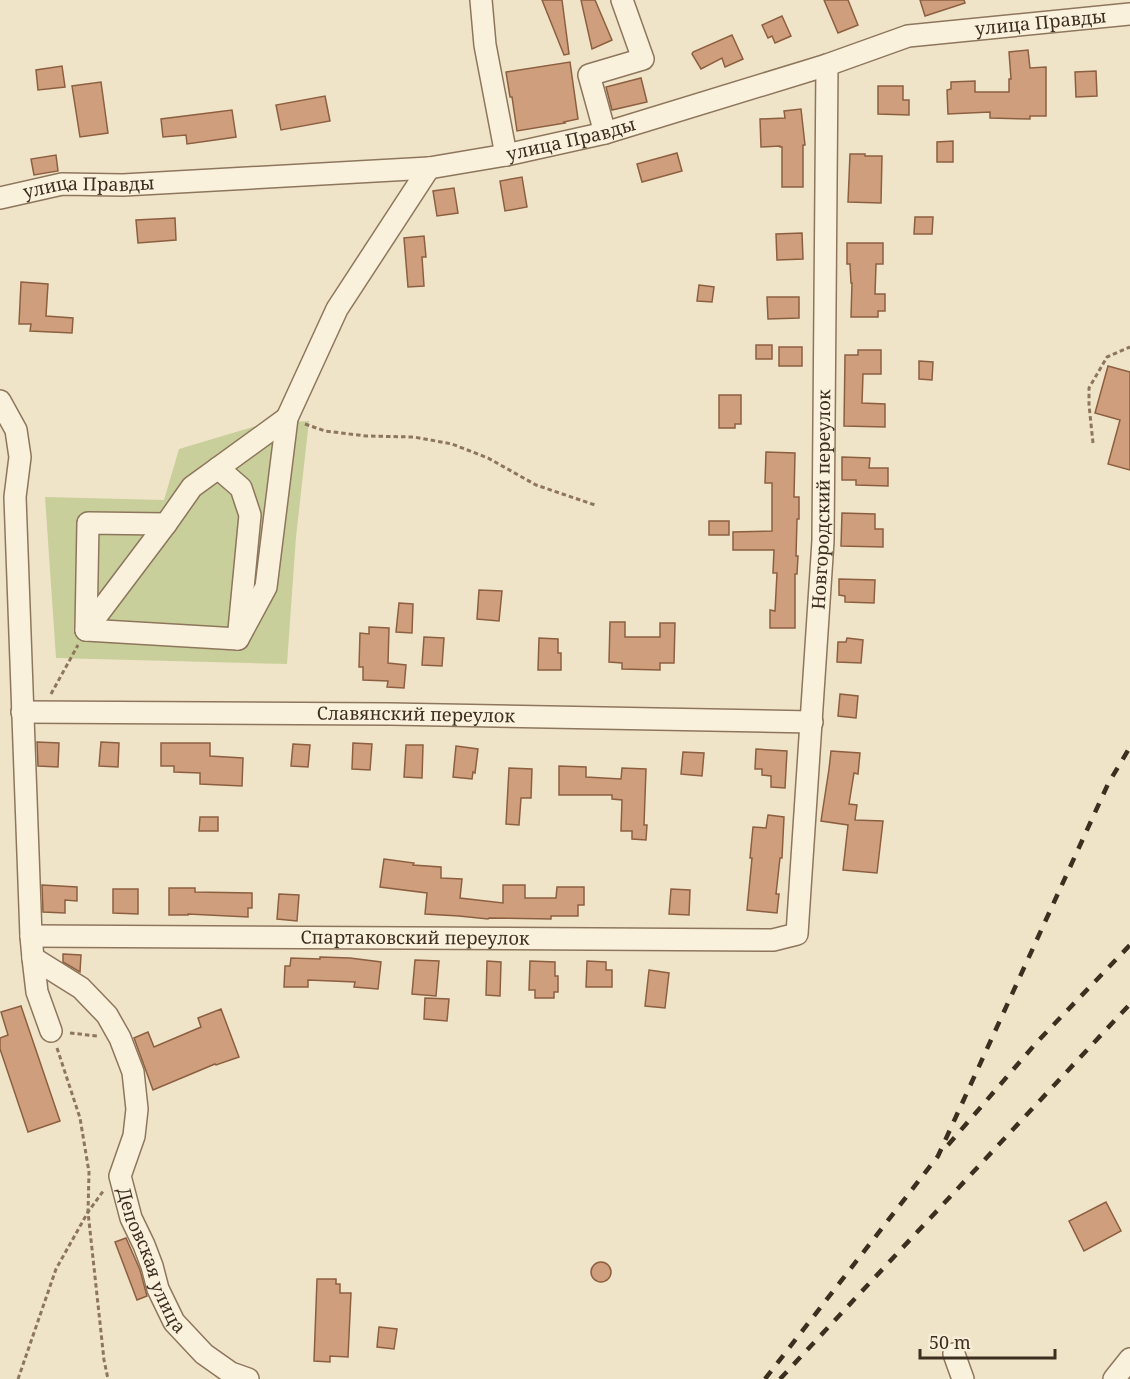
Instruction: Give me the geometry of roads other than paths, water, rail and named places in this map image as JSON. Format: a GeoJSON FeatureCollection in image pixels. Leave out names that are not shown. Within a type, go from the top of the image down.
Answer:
{"type":"FeatureCollection","features":[{"type":"Feature","properties":{"kind":"street"},"geometry":{"type":"LineString","coordinates":[[481,0],[485,45],[506,155]]}},
{"type":"Feature","properties":{"kind":"street"},"geometry":{"type":"LineString","coordinates":[[605,133],[589,75],[643,59],[622,0]]}},
{"type":"Feature","properties":{"kind":"street","name":"улица Правды"},"geometry":{"type":"LineString","coordinates":[[0,198],[62,184],[123,185],[429,168],[506,155],[605,133],[827,65],[908,36],[1130,14]]}},
{"type":"Feature","properties":{"kind":"street","name":"Новгородский переулок"},"geometry":{"type":"LineString","coordinates":[[797,934],[823,541],[827,65]]}},
{"type":"Feature","properties":{"kind":"street"},"geometry":{"type":"LineString","coordinates":[[238,639],[266,587],[286,418],[337,309],[429,168]]}},
{"type":"Feature","properties":{"kind":"street"},"geometry":{"type":"LineString","coordinates":[[0,401],[16,430],[20,457],[15,497],[32,712],[31,936],[37,992],[51,1031]]}},
{"type":"Feature","properties":{"kind":"street"},"geometry":{"type":"LineString","coordinates":[[86,630],[192,487],[286,418]]}},
{"type":"Feature","properties":{"kind":"street"},"geometry":{"type":"LineString","coordinates":[[218,468],[241,488],[250,514],[238,639]]}},
{"type":"Feature","properties":{"kind":"street"},"geometry":{"type":"LineString","coordinates":[[86,630],[88,523],[166,524]]}},
{"type":"Feature","properties":{"kind":"street"},"geometry":{"type":"LineString","coordinates":[[86,630],[238,639]]}},
{"type":"Feature","properties":{"kind":"street","name":"Славянский переулок"},"geometry":{"type":"LineString","coordinates":[[32,712],[414,715],[812,722]]}},
{"type":"Feature","properties":{"kind":"street","name":"Спартаковский переулок"},"geometry":{"type":"LineString","coordinates":[[31,936],[772,940],[797,934]]}},
{"type":"Feature","properties":{"kind":"street","name":"Деповская улица"},"geometry":{"type":"LineString","coordinates":[[33,958],[81,988],[107,1015],[120,1038],[133,1071],[137,1109],[134,1136],[120,1176],[131,1218],[144,1245],[158,1289],[174,1322],[204,1354],[231,1373],[248,1379]]}},
{"type":"Feature","properties":{"kind":"street"},"geometry":{"type":"LineString","coordinates":[[954,1354],[963,1379]]}},
{"type":"Feature","properties":{"kind":"street"},"geometry":{"type":"LineString","coordinates":[[1114,1379],[1130,1359]]}},
{"type":"Feature","properties":{"kind":"railway"},"geometry":{"type":"LineString","coordinates":[[765,1379],[938,1156],[1108,784],[1130,747]]}},
{"type":"Feature","properties":{"kind":"railway"},"geometry":{"type":"LineString","coordinates":[[948,1145],[1037,1042],[1130,945]]}},
{"type":"Feature","properties":{"kind":"railway"},"geometry":{"type":"LineString","coordinates":[[780,1379],[1130,1004]]}}]}
